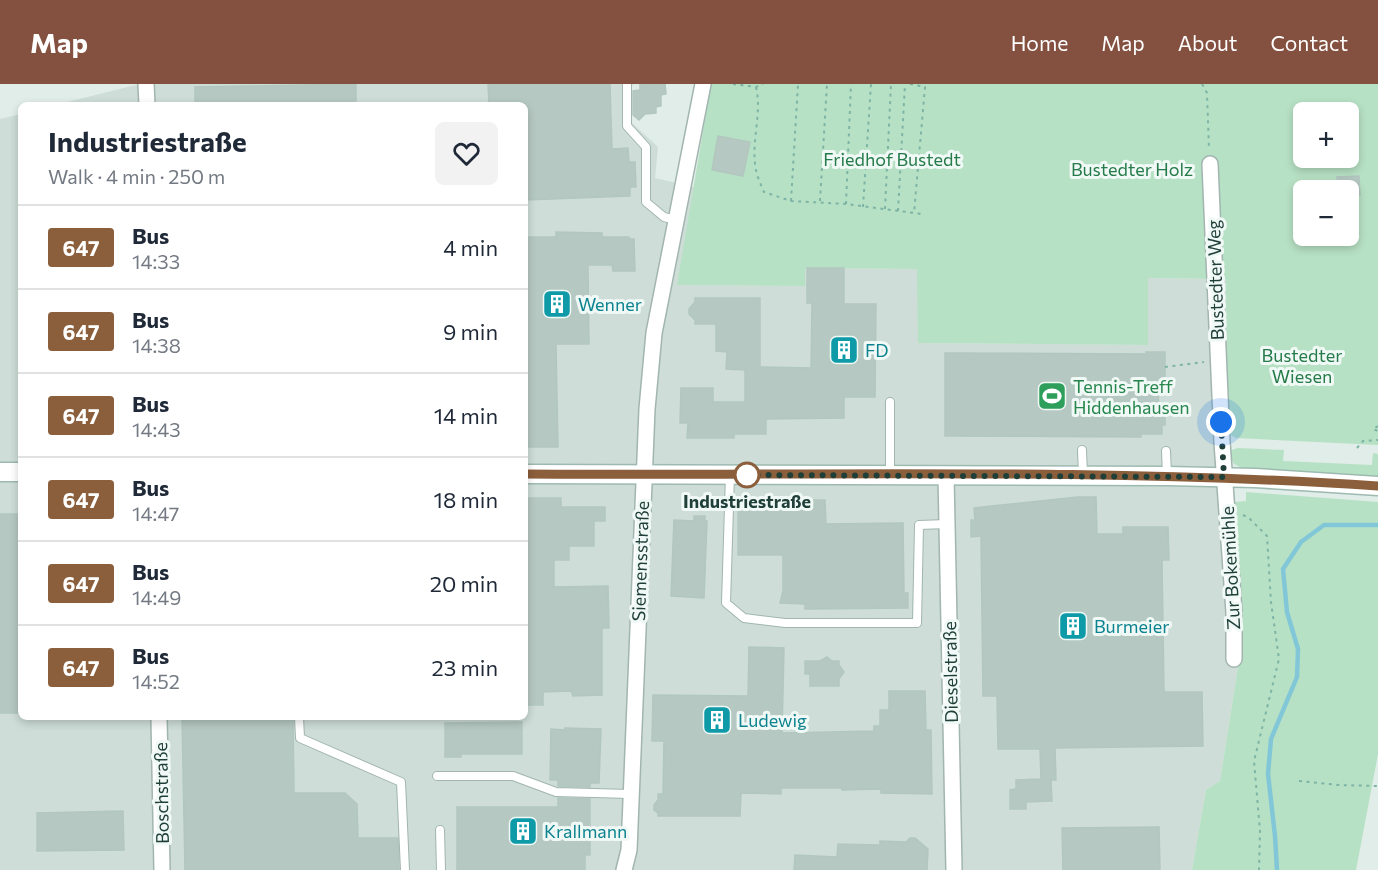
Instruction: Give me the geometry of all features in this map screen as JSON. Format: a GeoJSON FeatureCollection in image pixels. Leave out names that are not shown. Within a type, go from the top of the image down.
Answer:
{"type":"FeatureCollection","features":[{"type":"Feature","properties":{"kind":"street","name":"Siemensstraße"},"geometry":{"type":"LineString","coordinates":[[624,870],[629,850],[647,409],[654,333],[703,84]]}},
{"type":"Feature","properties":{"kind":"street"},"geometry":{"type":"LineString","coordinates":[[146,87],[147,102]]}},
{"type":"Feature","properties":{"kind":"street","name":"Bustedter Weg"},"geometry":{"type":"LineString","coordinates":[[1210,164],[1224,477]]}},
{"type":"Feature","properties":{"kind":"street"},"geometry":{"type":"LineString","coordinates":[[0,472],[18,472]]}},
{"type":"Feature","properties":{"kind":"street"},"geometry":{"type":"LineString","coordinates":[[528,474],[1167,476],[1378,486]]}},
{"type":"Feature","properties":{"kind":"street","name":"Dieselstraße"},"geometry":{"type":"LineString","coordinates":[[946,475],[954,870]]}},
{"type":"Feature","properties":{"kind":"street","name":"Zur Bokemühle"},"geometry":{"type":"LineString","coordinates":[[1224,477],[1234,612],[1234,659]]}},
{"type":"Feature","properties":{"kind":"street","name":"Boschstraße"},"geometry":{"type":"LineString","coordinates":[[159,720],[162,870]]}},
{"type":"Feature","properties":{"kind":"lane"},"geometry":{"type":"LineString","coordinates":[[627,84],[627,126],[646,147],[646,202],[664,217],[676,219]]}},
{"type":"Feature","properties":{"kind":"lane"},"geometry":{"type":"LineString","coordinates":[[890,402],[890,475]]}},
{"type":"Feature","properties":{"kind":"lane"},"geometry":{"type":"LineString","coordinates":[[1083,450],[1083,475]]}},
{"type":"Feature","properties":{"kind":"lane"},"geometry":{"type":"LineString","coordinates":[[1166,451],[1167,476]]}},
{"type":"Feature","properties":{"kind":"lane"},"geometry":{"type":"LineString","coordinates":[[730,475],[726,603],[744,618],[785,623],[917,623],[919,525],[947,524]]}},
{"type":"Feature","properties":{"kind":"lane"},"geometry":{"type":"LineString","coordinates":[[299,720],[300,738],[401,782],[405,870]]}},
{"type":"Feature","properties":{"kind":"lane"},"geometry":{"type":"LineString","coordinates":[[436,776],[513,776],[556,792],[630,794]]}},
{"type":"Feature","properties":{"kind":"lane"},"geometry":{"type":"LineString","coordinates":[[440,830],[441,870]]}},
{"type":"Feature","properties":{"kind":"path"},"geometry":{"type":"LineString","coordinates":[[733,84],[756,87],[763,84]]}},
{"type":"Feature","properties":{"kind":"path"},"geometry":{"type":"LineString","coordinates":[[791,201],[798,84]]}},
{"type":"Feature","properties":{"kind":"path"},"geometry":{"type":"LineString","coordinates":[[820,202],[827,84]]}},
{"type":"Feature","properties":{"kind":"path"},"geometry":{"type":"LineString","coordinates":[[846,204],[851,84]]}},
{"type":"Feature","properties":{"kind":"path"},"geometry":{"type":"LineString","coordinates":[[863,207],[871,84]]}},
{"type":"Feature","properties":{"kind":"path"},"geometry":{"type":"LineString","coordinates":[[885,209],[891,84]]}},
{"type":"Feature","properties":{"kind":"path"},"geometry":{"type":"LineString","coordinates":[[898,212],[905,84]]}},
{"type":"Feature","properties":{"kind":"path"},"geometry":{"type":"LineString","coordinates":[[910,84],[925,87],[914,213]]}},
{"type":"Feature","properties":{"kind":"path"},"geometry":{"type":"LineString","coordinates":[[1202,84],[1207,93],[1210,164]]}},
{"type":"Feature","properties":{"kind":"path"},"geometry":{"type":"LineString","coordinates":[[756,87],[759,100],[755,163],[764,192],[791,201],[846,204],[922,214]]}},
{"type":"Feature","properties":{"kind":"path"},"geometry":{"type":"LineString","coordinates":[[1165,367],[1219,361]]}},
{"type":"Feature","properties":{"kind":"path"},"geometry":{"type":"LineString","coordinates":[[1378,426],[1373,429],[1378,431]]}},
{"type":"Feature","properties":{"kind":"path"},"geometry":{"type":"LineString","coordinates":[[1357,448],[1363,441],[1378,440]]}},
{"type":"Feature","properties":{"kind":"path"},"geometry":{"type":"LineString","coordinates":[[1244,515],[1267,536],[1271,602],[1279,659],[1254,761],[1260,831],[1259,870]]}},
{"type":"Feature","properties":{"kind":"path"},"geometry":{"type":"LineString","coordinates":[[1299,781],[1378,786]]}},
{"type":"Feature","properties":{"kind":"shaded area"},"geometry":{"type":"Polygon","coordinates":[[[140,84],[635,84],[631,85],[632,123],[658,147],[655,178],[694,187],[678,285],[804,286],[805,268],[918,269],[918,343],[1148,345],[1148,278],[1227,279],[1227,425],[1235,502],[1240,622],[1239,661],[1220,781],[1206,790],[1192,870],[0,870],[0,119],[18,115],[18,720],[528,720],[528,102],[67,102],[140,84]]]}},
{"type":"Feature","properties":{"kind":"green space"},"geometry":{"type":"Polygon","coordinates":[[[711,84],[1378,84],[1378,445],[1236,438],[1229,434],[1227,425],[1226,279],[1148,278],[1148,345],[918,343],[917,269],[805,268],[805,286],[677,285],[711,84]]]}},
{"type":"Feature","properties":{"kind":"green space"},"geometry":{"type":"Polygon","coordinates":[[[1238,448],[1284,450],[1283,461],[1372,465],[1373,453],[1378,454],[1378,476],[1242,468],[1234,464],[1229,455],[1232,450],[1238,448]]]}},
{"type":"Feature","properties":{"kind":"green space"},"geometry":{"type":"Polygon","coordinates":[[[1246,492],[1378,502],[1378,754],[1356,870],[1192,870],[1206,790],[1220,781],[1239,661],[1240,622],[1235,502],[1246,501],[1246,492]]]}},
{"type":"Feature","properties":{"kind":"building"},"geometry":{"type":"Polygon","coordinates":[[[356,84],[356,102],[195,102],[195,87],[356,84]]]}},
{"type":"Feature","properties":{"kind":"building"},"geometry":{"type":"Polygon","coordinates":[[[488,84],[610,84],[612,149],[628,148],[629,162],[635,162],[636,187],[630,187],[630,196],[528,200],[528,102],[489,102],[488,84]]]}},
{"type":"Feature","properties":{"kind":"building"},"geometry":{"type":"Polygon","coordinates":[[[640,84],[665,84],[666,94],[661,95],[661,106],[656,107],[656,113],[645,114],[639,120],[633,115],[633,91],[640,90],[640,84]]]}},
{"type":"Feature","properties":{"kind":"building"},"geometry":{"type":"Polygon","coordinates":[[[718,136],[750,142],[743,176],[712,170],[718,136]]]}},
{"type":"Feature","properties":{"kind":"building"},"geometry":{"type":"Polygon","coordinates":[[[1359,176],[1360,195],[1359,180],[1337,180],[1337,177],[1359,176]]]}},
{"type":"Feature","properties":{"kind":"building","name":"Wenner"},"geometry":{"type":"Polygon","coordinates":[[[556,232],[602,233],[602,237],[634,239],[635,271],[613,271],[612,265],[588,265],[589,344],[556,344],[558,447],[528,447],[528,237],[556,237],[556,232]]]}},
{"type":"Feature","properties":{"kind":"building"},"geometry":{"type":"Polygon","coordinates":[[[807,268],[844,268],[844,304],[876,304],[875,397],[844,397],[844,418],[766,419],[766,434],[734,434],[734,438],[687,438],[688,423],[680,423],[681,388],[713,388],[713,402],[745,402],[745,370],[726,369],[727,352],[716,351],[716,324],[695,324],[695,320],[689,314],[695,298],[760,298],[760,367],[811,368],[812,303],[807,303],[807,268]]]}},
{"type":"Feature","properties":{"kind":"building","name":"Tennis-Treff Hiddenhausen"},"geometry":{"type":"Polygon","coordinates":[[[1146,352],[1165,352],[1165,381],[1159,381],[1158,413],[1165,413],[1162,434],[1141,434],[1141,437],[945,436],[945,353],[1146,354],[1146,352]]]}},
{"type":"Feature","properties":{"kind":"building","name":"Burmeier"},"geometry":{"type":"Polygon","coordinates":[[[1096,497],[1097,534],[1123,534],[1123,527],[1168,527],[1169,560],[1162,560],[1164,692],[1202,692],[1203,746],[1055,748],[1056,780],[1051,780],[1052,801],[1026,802],[1026,809],[1010,809],[1010,790],[1016,789],[1016,780],[1041,779],[1040,749],[998,749],[997,696],[983,696],[981,536],[971,537],[971,520],[975,520],[974,508],[1096,497]]]}},
{"type":"Feature","properties":{"kind":"building"},"geometry":{"type":"Polygon","coordinates":[[[528,498],[561,498],[561,507],[605,507],[605,521],[594,521],[594,546],[569,546],[569,560],[554,560],[554,587],[608,586],[609,628],[602,628],[602,695],[573,696],[571,691],[543,692],[543,705],[528,705],[528,498]]]}},
{"type":"Feature","properties":{"kind":"building"},"geometry":{"type":"Polygon","coordinates":[[[794,500],[825,500],[826,524],[903,523],[904,593],[908,593],[908,608],[805,609],[805,604],[780,603],[783,591],[783,555],[738,555],[738,502],[794,502],[794,500]]]}},
{"type":"Feature","properties":{"kind":"building"},"geometry":{"type":"Polygon","coordinates":[[[0,514],[18,514],[18,713],[0,713],[0,514]]]}},
{"type":"Feature","properties":{"kind":"building"},"geometry":{"type":"Polygon","coordinates":[[[694,516],[705,516],[705,521],[707,521],[704,598],[671,596],[674,520],[694,521],[694,516]]]}},
{"type":"Feature","properties":{"kind":"building"},"geometry":{"type":"Polygon","coordinates":[[[749,647],[784,648],[782,733],[874,731],[874,726],[880,726],[880,710],[889,710],[889,691],[925,691],[926,730],[931,730],[932,794],[881,793],[881,789],[781,788],[781,794],[741,793],[740,816],[658,816],[654,805],[658,800],[658,794],[663,794],[664,741],[652,741],[653,695],[748,696],[749,647]]]}},
{"type":"Feature","properties":{"kind":"building"},"geometry":{"type":"Polygon","coordinates":[[[827,657],[832,661],[839,661],[844,672],[839,679],[839,686],[810,686],[810,674],[805,674],[805,661],[820,661],[827,657]]]}},
{"type":"Feature","properties":{"kind":"building"},"geometry":{"type":"Polygon","coordinates":[[[182,720],[293,720],[294,793],[345,793],[357,804],[358,838],[398,838],[399,870],[185,870],[182,720]]]}},
{"type":"Feature","properties":{"kind":"building"},"geometry":{"type":"Polygon","coordinates":[[[522,722],[522,754],[461,754],[461,757],[445,757],[445,723],[522,722]]]}},
{"type":"Feature","properties":{"kind":"building"},"geometry":{"type":"Polygon","coordinates":[[[565,728],[601,729],[599,783],[590,783],[590,787],[558,786],[558,780],[550,780],[551,729],[565,730],[565,728]]]}},
{"type":"Feature","properties":{"kind":"building","name":"Krallmann"},"geometry":{"type":"Polygon","coordinates":[[[558,798],[590,799],[590,855],[585,855],[585,870],[457,870],[457,807],[558,807],[558,798]]]}},
{"type":"Feature","properties":{"kind":"building"},"geometry":{"type":"Polygon","coordinates":[[[123,811],[124,850],[37,851],[37,813],[123,811]]]}},
{"type":"Feature","properties":{"kind":"building"},"geometry":{"type":"Polygon","coordinates":[[[1159,827],[1160,870],[1063,870],[1062,828],[1159,827]]]}},
{"type":"Feature","properties":{"kind":"building"},"geometry":{"type":"Polygon","coordinates":[[[910,838],[915,838],[928,849],[927,870],[794,870],[795,855],[837,857],[838,844],[880,845],[880,841],[906,842],[910,838]]]}},
{"type":"Feature","properties":{"kind":"waterway"},"geometry":{"type":"LineString","coordinates":[[1277,870],[1268,774],[1271,739],[1297,677],[1298,649],[1287,612],[1283,569],[1301,542],[1324,525],[1378,525]]}},
{"type":"Feature","properties":{"kind":"bus line","name":"647"},"geometry":{"type":"LineString","coordinates":[[528,474],[1224,477],[1378,486]]}},
{"type":"Feature","properties":{"kind":"place","name":"Wenner"},"geometry":{"type":"Point","coordinates":[557,304]}},
{"type":"Feature","properties":{"kind":"place","name":"FD"},"geometry":{"type":"Point","coordinates":[844,350]}},
{"type":"Feature","properties":{"kind":"place","name":"Tennis-Treff Hiddenhausen"},"geometry":{"type":"Point","coordinates":[1052,396]}},
{"type":"Feature","properties":{"kind":"place","name":"Industriestraße"},"geometry":{"type":"Point","coordinates":[747,475]}},
{"type":"Feature","properties":{"kind":"place","name":"Burmeier"},"geometry":{"type":"Point","coordinates":[1073,626]}},
{"type":"Feature","properties":{"kind":"place","name":"Ludewig"},"geometry":{"type":"Point","coordinates":[717,720]}},
{"type":"Feature","properties":{"kind":"place","name":"Krallmann"},"geometry":{"type":"Point","coordinates":[523,831]}},
{"type":"Feature","properties":{"kind":"route"},"geometry":{"type":"LineString","coordinates":[[747,475],[1224,477],[1221,422]]}},
{"type":"Feature","properties":{"kind":"park label","name":"Friedhof Bustedt"},"geometry":{"type":"Point","coordinates":[892,159]}},
{"type":"Feature","properties":{"kind":"park label","name":"Bustedter Holz"},"geometry":{"type":"Point","coordinates":[1132,169]}},
{"type":"Feature","properties":{"kind":"park label","name":"Bustedter Wiesen"},"geometry":{"type":"Point","coordinates":[1302,365]}}]}
